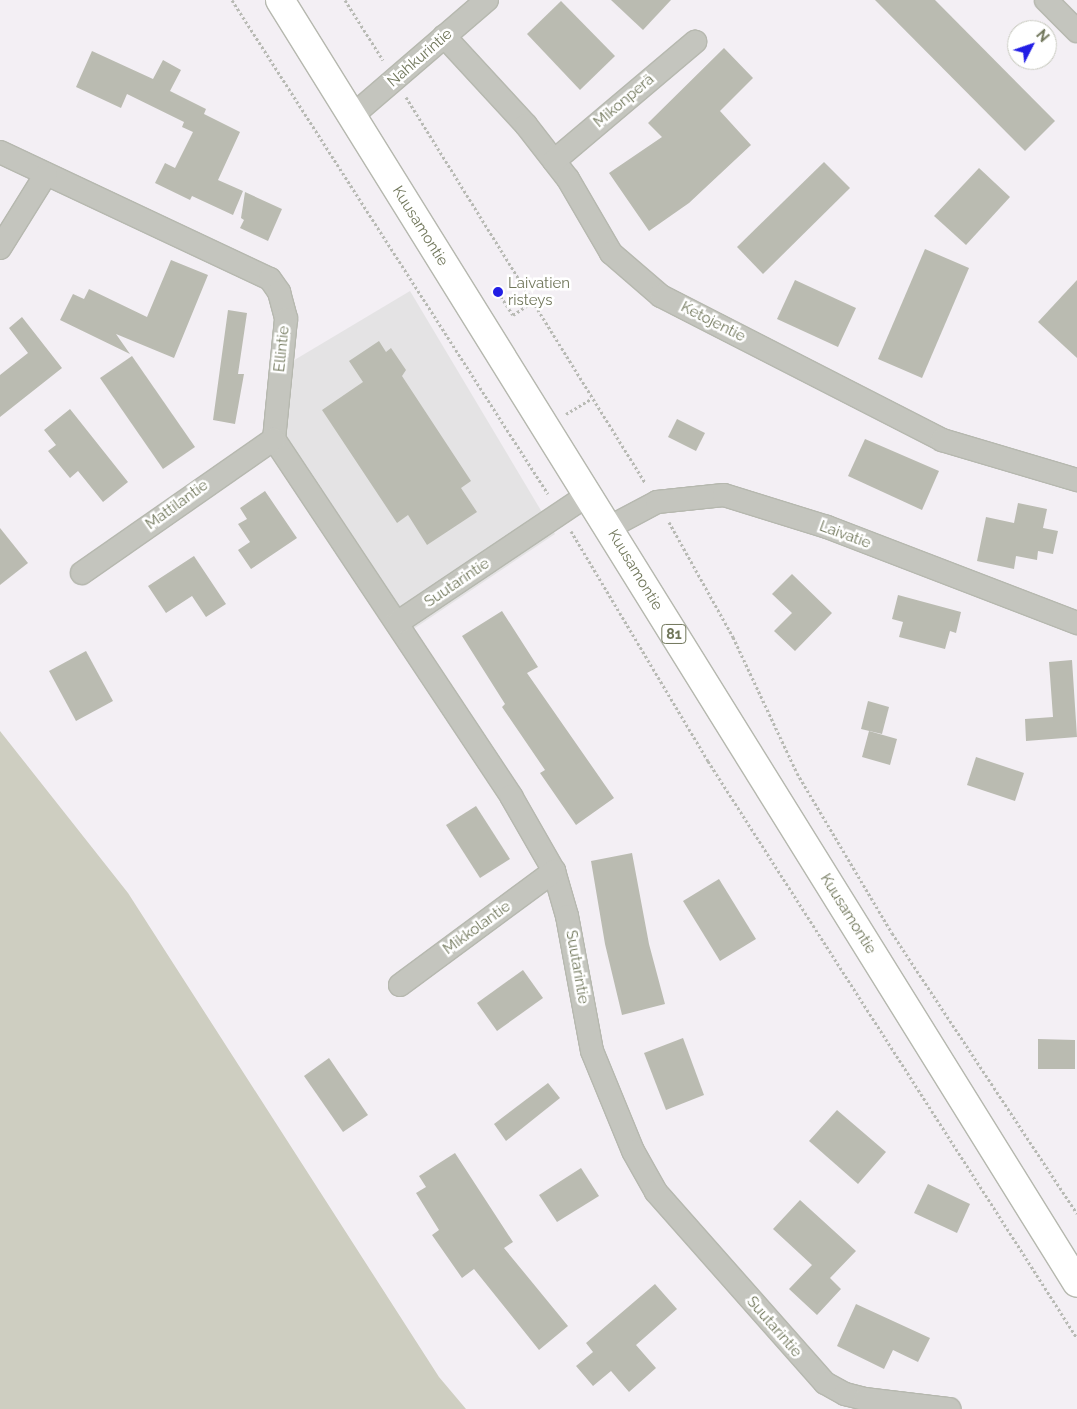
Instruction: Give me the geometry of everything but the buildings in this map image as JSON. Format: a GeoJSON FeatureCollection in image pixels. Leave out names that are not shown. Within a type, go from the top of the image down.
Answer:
{"type":"FeatureCollection","features":[{"type":"Feature","properties":{"kind":"main road","name":"Kuusamontie"},"geometry":{"type":"LineString","coordinates":[[280,0],[610,527],[1074,1276]]}},
{"type":"Feature","properties":{"kind":"street","name":"Nahkurintie"},"geometry":{"type":"LineString","coordinates":[[352,116],[487,0]]}},
{"type":"Feature","properties":{"kind":"street"},"geometry":{"type":"LineString","coordinates":[[1046,0],[1077,31]]}},
{"type":"Feature","properties":{"kind":"street","name":"Ketojentie"},"geometry":{"type":"LineString","coordinates":[[444,36],[526,125],[554,161],[611,253],[661,296],[942,440],[1077,480]]}},
{"type":"Feature","properties":{"kind":"street","name":"Mikonperä"},"geometry":{"type":"LineString","coordinates":[[554,161],[695,42]]}},
{"type":"Feature","properties":{"kind":"street","name":"Ellintie"},"geometry":{"type":"LineString","coordinates":[[0,152],[270,279],[279,292],[286,319],[274,439]]}},
{"type":"Feature","properties":{"kind":"street"},"geometry":{"type":"LineString","coordinates":[[0,248],[46,174]]}},
{"type":"Feature","properties":{"kind":"street"},"geometry":{"type":"LineString","coordinates":[[274,439],[397,624]]}},
{"type":"Feature","properties":{"kind":"street","name":"Mattilantie"},"geometry":{"type":"LineString","coordinates":[[82,573],[274,439]]}},
{"type":"Feature","properties":{"kind":"street","name":"Suutarintie"},"geometry":{"type":"LineString","coordinates":[[589,494],[397,624],[511,796],[554,871],[568,916],[592,1051],[633,1152],[656,1192],[825,1383],[845,1394],[865,1399],[949,1409]]}},
{"type":"Feature","properties":{"kind":"street","name":"Laivatie"},"geometry":{"type":"LineString","coordinates":[[610,527],[657,502],[724,495],[826,527],[1077,623]]}},
{"type":"Feature","properties":{"kind":"street","name":"Mikkolantie"},"geometry":{"type":"LineString","coordinates":[[400,985],[554,871]]}},
{"type":"Feature","properties":{"kind":"path"},"geometry":{"type":"LineString","coordinates":[[232,0],[560,513],[714,769],[1077,1338]]}},
{"type":"Feature","properties":{"kind":"path"},"geometry":{"type":"LineString","coordinates":[[345,0],[531,303],[657,502],[733,638],[798,773],[882,916],[1077,1214]]}},
{"type":"Feature","properties":{"kind":"path"},"geometry":{"type":"LineString","coordinates":[[498,292],[512,315],[531,303]]}},
{"type":"Feature","properties":{"kind":"path"},"geometry":{"type":"LineString","coordinates":[[647,658],[653,653]]}},
{"type":"Feature","properties":{"kind":"shaded area"},"geometry":{"type":"Polygon","coordinates":[[[410,291],[555,534],[409,632],[276,422],[276,371],[410,291]]]}},
{"type":"Feature","properties":{"kind":"shaded area"},"geometry":{"type":"Polygon","coordinates":[[[0,731],[128,893],[439,1377],[466,1409],[0,1409],[0,731]]]}},
{"type":"Feature","properties":{"kind":"place","name":"Laivatien risteys"},"geometry":{"type":"Point","coordinates":[498,292]}}]}
